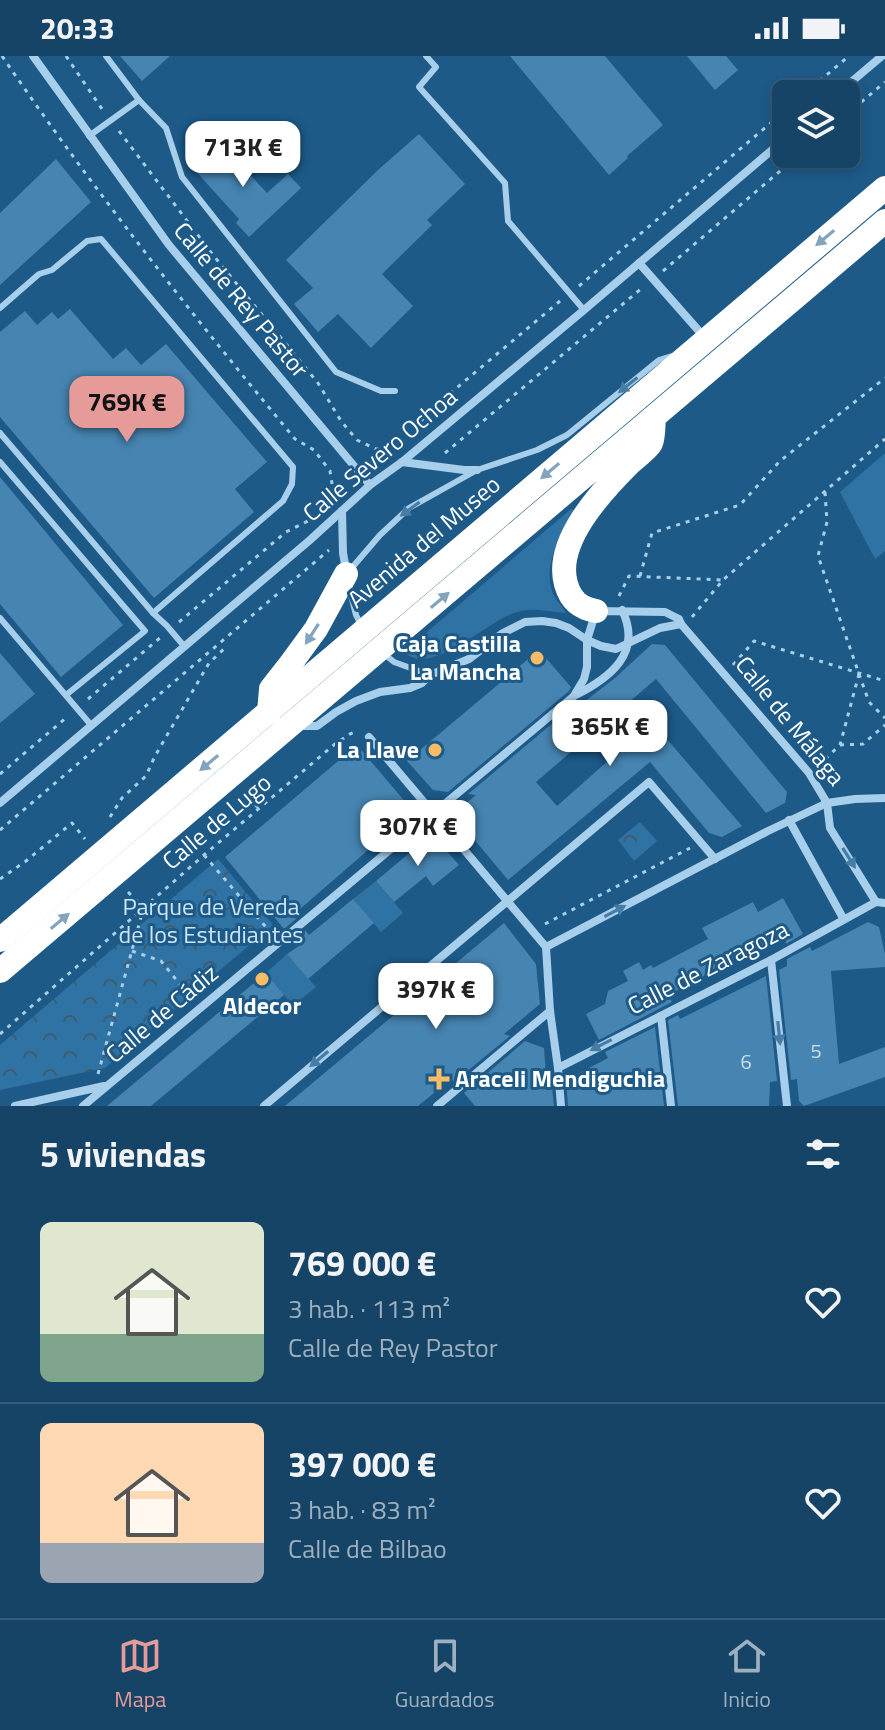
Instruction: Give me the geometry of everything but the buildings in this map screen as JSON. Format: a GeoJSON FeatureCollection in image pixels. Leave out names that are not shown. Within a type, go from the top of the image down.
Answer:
{"type":"FeatureCollection","features":[{"type":"Feature","properties":{"kind":"highway","name":"Avenida del Museo"},"geometry":{"type":"LineString","coordinates":[[0,971],[291,727],[372,640],[701,344],[885,188]]}},
{"type":"Feature","properties":{"kind":"highway","name":"Avenida del Museo"},"geometry":{"type":"LineString","coordinates":[[0,940],[269,713],[372,640],[654,418],[885,221]]}},
{"type":"Feature","properties":{"kind":"highway"},"geometry":{"type":"LineString","coordinates":[[604,610],[579,606],[570,594],[564,569],[568,546],[598,499],[651,443],[654,418]]}},
{"type":"Feature","properties":{"kind":"highway"},"geometry":{"type":"LineString","coordinates":[[269,713],[271,689],[316,629],[346,574]]}},
{"type":"Feature","properties":{"kind":"street","name":"Calle de Rey Pastor"},"geometry":{"type":"LineString","coordinates":[[33,56],[169,245],[370,485]]}},
{"type":"Feature","properties":{"kind":"street"},"geometry":{"type":"LineString","coordinates":[[854,80],[882,56]]}},
{"type":"Feature","properties":{"kind":"street","name":"Calle Severo Ochoa"},"geometry":{"type":"LineString","coordinates":[[0,802],[370,485],[402,462],[772,150]]}},
{"type":"Feature","properties":{"kind":"street"},"geometry":{"type":"LineString","coordinates":[[639,263],[701,344]]}},
{"type":"Feature","properties":{"kind":"street"},"geometry":{"type":"LineString","coordinates":[[402,462],[477,470]]}},
{"type":"Feature","properties":{"kind":"street"},"geometry":{"type":"LineString","coordinates":[[342,511],[346,574]]}},
{"type":"Feature","properties":{"kind":"street"},"geometry":{"type":"LineString","coordinates":[[574,696],[587,667],[587,640],[604,610]]}},
{"type":"Feature","properties":{"kind":"street","name":"Calle de Málaga"},"geometry":{"type":"LineString","coordinates":[[604,610],[665,612],[679,619],[809,773],[827,803],[885,798]]}},
{"type":"Feature","properties":{"kind":"street"},"geometry":{"type":"LineString","coordinates":[[622,610],[630,644]]}},
{"type":"Feature","properties":{"kind":"street"},"geometry":{"type":"LineString","coordinates":[[291,727],[317,726],[356,701],[422,683],[430,675],[461,663],[513,627],[532,621],[556,623],[576,631],[587,640],[616,649],[660,628],[683,625]]}},
{"type":"Feature","properties":{"kind":"street","name":"Calle de Cádiz"},"geometry":{"type":"LineString","coordinates":[[83,1106],[574,696],[591,688],[622,661],[630,644]]}},
{"type":"Feature","properties":{"kind":"street"},"geometry":{"type":"LineString","coordinates":[[369,737],[546,947],[561,1106]]}},
{"type":"Feature","properties":{"kind":"street"},"geometry":{"type":"LineString","coordinates":[[264,1106],[649,782],[715,859]]}},
{"type":"Feature","properties":{"kind":"street"},"geometry":{"type":"LineString","coordinates":[[546,947],[827,803],[830,828],[880,902]]}},
{"type":"Feature","properties":{"kind":"street"},"geometry":{"type":"LineString","coordinates":[[789,820],[843,918]]}},
{"type":"Feature","properties":{"kind":"street","name":"Calle de Zaragoza"},"geometry":{"type":"LineString","coordinates":[[558,1068],[771,960],[843,918],[880,902]]}},
{"type":"Feature","properties":{"kind":"street"},"geometry":{"type":"LineString","coordinates":[[771,960],[787,1106]]}},
{"type":"Feature","properties":{"kind":"street"},"geometry":{"type":"LineString","coordinates":[[437,1106],[550,1011]]}},
{"type":"Feature","properties":{"kind":"street"},"geometry":{"type":"LineString","coordinates":[[661,1016],[671,1106]]}},
{"type":"Feature","properties":{"kind":"street","name":"Calle de Cádiz"},"geometry":{"type":"LineString","coordinates":[[15,1106],[107,1086]]}},
{"type":"Feature","properties":{"kind":"lane"},"geometry":{"type":"LineString","coordinates":[[106,56],[139,100],[166,128],[182,177],[336,372],[381,391],[395,391]]}},
{"type":"Feature","properties":{"kind":"lane"},"geometry":{"type":"LineString","coordinates":[[426,56],[436,67],[419,87],[505,183],[508,221],[584,310]]}},
{"type":"Feature","properties":{"kind":"lane"},"geometry":{"type":"LineString","coordinates":[[89,136],[139,100]]}},
{"type":"Feature","properties":{"kind":"lane"},"geometry":{"type":"LineString","coordinates":[[0,308],[39,274],[52,270],[87,241],[101,239],[293,467],[292,484],[283,501],[153,613]]}},
{"type":"Feature","properties":{"kind":"lane"},"geometry":{"type":"LineString","coordinates":[[430,675],[394,662],[372,640],[356,615],[346,574],[409,508],[477,470],[537,450],[567,435],[659,360],[701,344]]}},
{"type":"Feature","properties":{"kind":"lane"},"geometry":{"type":"LineString","coordinates":[[0,433],[184,646]]}},
{"type":"Feature","properties":{"kind":"lane"},"geometry":{"type":"LineString","coordinates":[[0,462],[145,631],[66,695]]}},
{"type":"Feature","properties":{"kind":"lane"},"geometry":{"type":"LineString","coordinates":[[0,618],[91,725]]}},
{"type":"Feature","properties":{"kind":"path"},"geometry":{"type":"LineString","coordinates":[[2,56],[104,200],[191,312],[295,439],[314,450],[327,465],[333,490],[324,510]]}},
{"type":"Feature","properties":{"kind":"path"},"geometry":{"type":"LineString","coordinates":[[66,56],[222,266],[318,383],[341,421],[357,440]]}},
{"type":"Feature","properties":{"kind":"path"},"geometry":{"type":"LineString","coordinates":[[821,80],[849,56]]}},
{"type":"Feature","properties":{"kind":"path"},"geometry":{"type":"LineString","coordinates":[[860,103],[885,82]]}},
{"type":"Feature","properties":{"kind":"path"},"geometry":{"type":"LineString","coordinates":[[442,455],[784,168]]}},
{"type":"Feature","properties":{"kind":"path"},"geometry":{"type":"LineString","coordinates":[[640,576],[652,533],[740,505],[780,461],[885,378]]}},
{"type":"Feature","properties":{"kind":"path"},"geometry":{"type":"LineString","coordinates":[[683,625],[723,580],[885,439]]}},
{"type":"Feature","properties":{"kind":"path"},"geometry":{"type":"LineString","coordinates":[[825,492],[827,522],[818,556],[869,702],[885,718]]}},
{"type":"Feature","properties":{"kind":"path"},"geometry":{"type":"LineString","coordinates":[[0,774],[286,532],[318,515]]}},
{"type":"Feature","properties":{"kind":"path"},"geometry":{"type":"LineString","coordinates":[[0,830],[329,549]]}},
{"type":"Feature","properties":{"kind":"path"},"geometry":{"type":"LineString","coordinates":[[604,610],[629,576],[723,580]]}},
{"type":"Feature","properties":{"kind":"path"},"geometry":{"type":"LineString","coordinates":[[725,674],[754,641],[885,681]]}},
{"type":"Feature","properties":{"kind":"path"},"geometry":{"type":"LineString","coordinates":[[107,821],[122,798],[146,776],[209,663],[224,649],[222,647]]}},
{"type":"Feature","properties":{"kind":"path"},"geometry":{"type":"LineString","coordinates":[[809,773],[840,745],[859,674]]}},
{"type":"Feature","properties":{"kind":"path"},"geometry":{"type":"LineString","coordinates":[[840,745],[863,744],[885,725]]}},
{"type":"Feature","properties":{"kind":"path","name":"Calle de Lugo"},"geometry":{"type":"LineString","coordinates":[[0,1034],[204,855],[350,734]]}},
{"type":"Feature","properties":{"kind":"path"},"geometry":{"type":"LineString","coordinates":[[249,797],[259,809]]}},
{"type":"Feature","properties":{"kind":"path"},"geometry":{"type":"LineString","coordinates":[[0,879],[72,823],[90,846]]}},
{"type":"Feature","properties":{"kind":"path"},"geometry":{"type":"LineString","coordinates":[[538,927],[701,842]]}},
{"type":"Feature","properties":{"kind":"path"},"geometry":{"type":"LineString","coordinates":[[204,855],[271,933]]}},
{"type":"Feature","properties":{"kind":"path"},"geometry":{"type":"LineString","coordinates":[[98,1078],[143,908],[123,887]]}},
{"type":"Feature","properties":{"kind":"path"},"geometry":{"type":"LineString","coordinates":[[132,951],[161,961],[192,1000]]}},
{"type":"Feature","properties":{"kind":"green space"},"geometry":{"type":"Polygon","coordinates":[[[885,453],[885,551],[875,559],[840,492],[885,453]]]}},
{"type":"Feature","properties":{"kind":"green space"},"geometry":{"type":"Polygon","coordinates":[[[571,509],[575,511],[555,549],[550,570],[552,591],[566,613],[517,612],[445,653],[417,658],[405,653],[406,650],[571,509]]]}},
{"type":"Feature","properties":{"kind":"green space"},"geometry":{"type":"Polygon","coordinates":[[[640,822],[657,841],[634,861],[618,840],[640,822]]]}},
{"type":"Feature","properties":{"kind":"green space","name":"Parque de Vereda de los Estudiantes"},"geometry":{"type":"Polygon","coordinates":[[[218,859],[273,925],[105,1068],[0,1090],[0,1045],[218,859]]]}},
{"type":"Feature","properties":{"kind":"green space"},"geometry":{"type":"Polygon","coordinates":[[[376,881],[403,913],[381,932],[353,899],[376,881]]]}},
{"type":"Feature","properties":{"kind":"green space"},"geometry":{"type":"Polygon","coordinates":[[[287,954],[316,987],[293,1006],[266,973],[287,954]]]}},
{"type":"Feature","properties":{"kind":"place","name":"Caja Castilla La Mancha"},"geometry":{"type":"Point","coordinates":[537,658]}},
{"type":"Feature","properties":{"kind":"place","name":"La Llave"},"geometry":{"type":"Point","coordinates":[435,750]}},
{"type":"Feature","properties":{"kind":"place","name":"Aldecor"},"geometry":{"type":"Point","coordinates":[262,979]}},
{"type":"Feature","properties":{"kind":"place","name":"Araceli Mendiguchia"},"geometry":{"type":"Point","coordinates":[439,1079]}}]}
